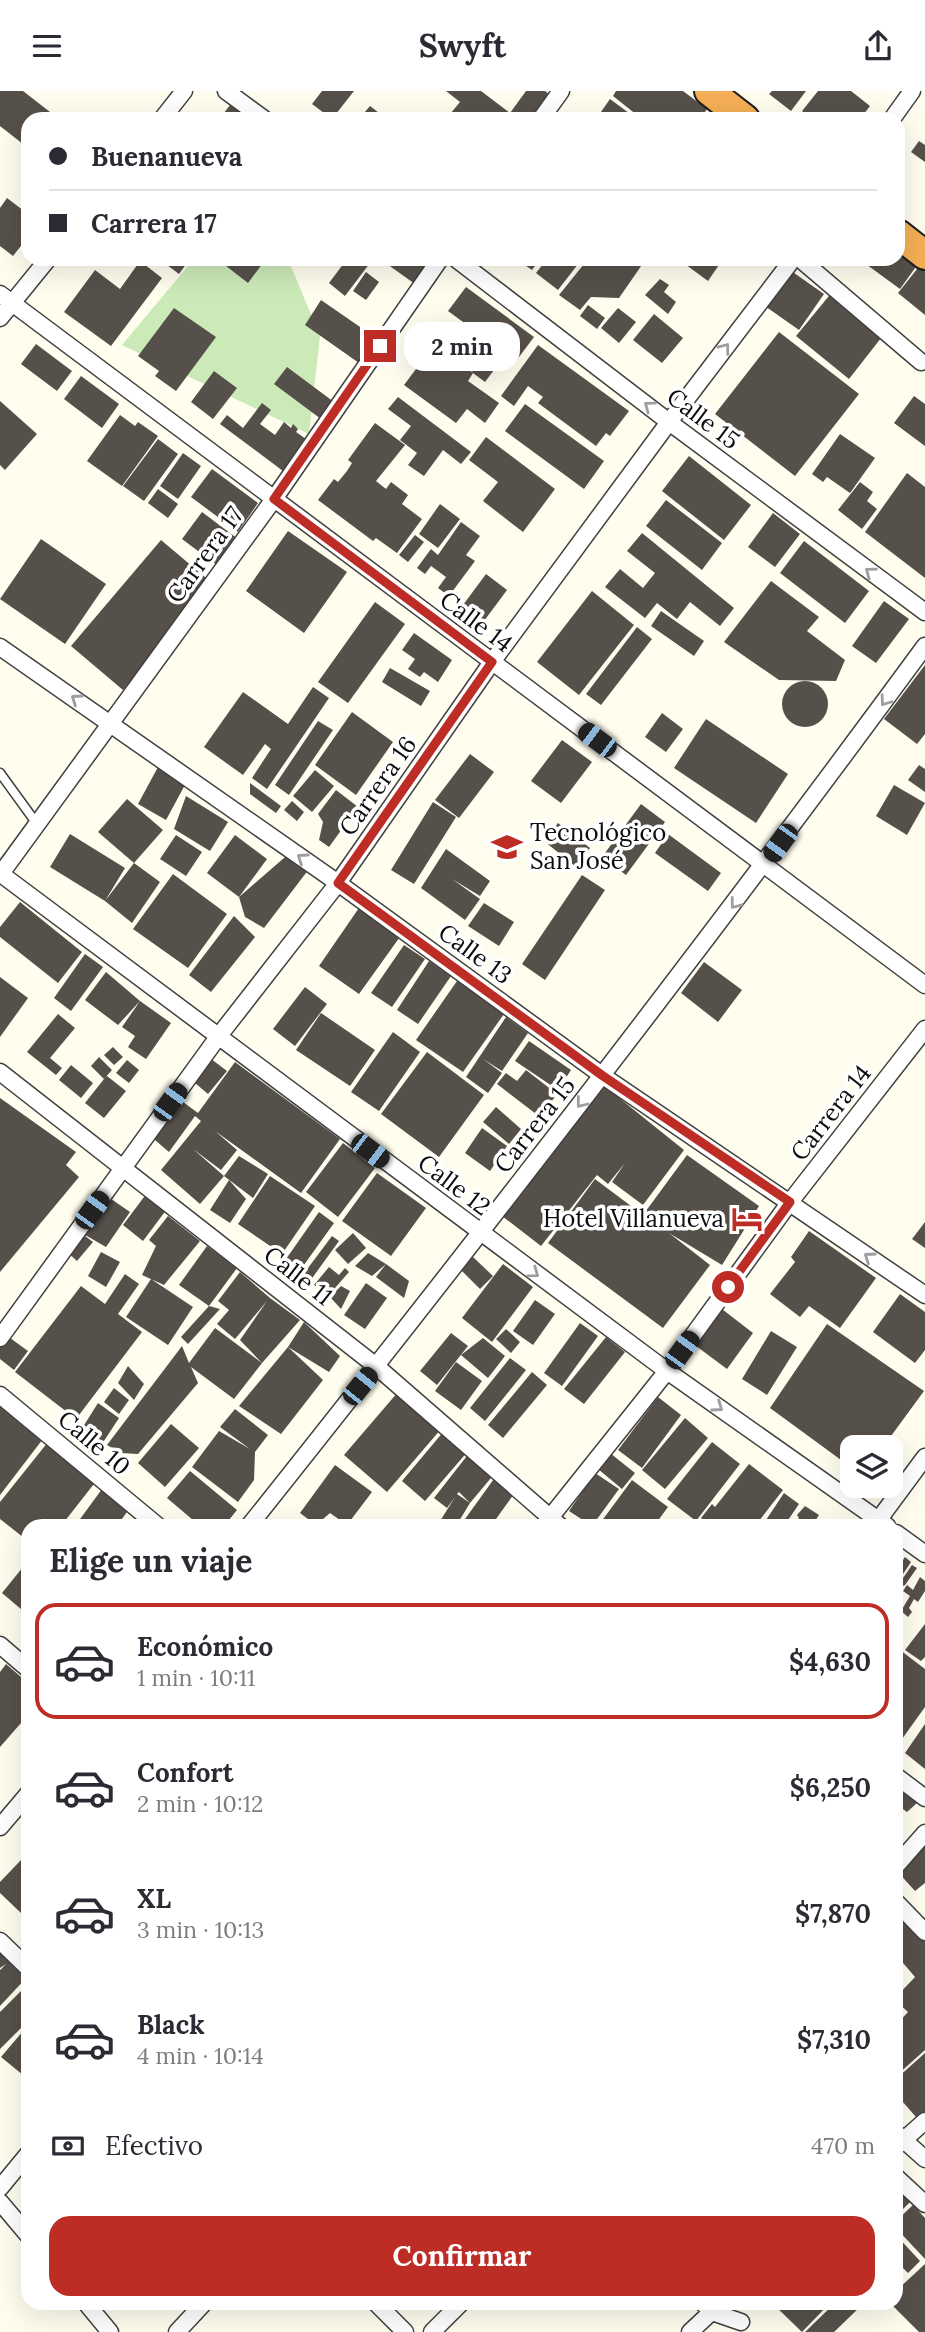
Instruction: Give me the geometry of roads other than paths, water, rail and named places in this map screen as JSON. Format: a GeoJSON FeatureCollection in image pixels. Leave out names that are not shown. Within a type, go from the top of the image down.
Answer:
{"type":"FeatureCollection","features":[{"type":"Feature","properties":{"kind":"highway"},"geometry":{"type":"LineString","coordinates":[[709,91],[737,112]]}},
{"type":"Feature","properties":{"kind":"highway"},"geometry":{"type":"LineString","coordinates":[[905,239],[925,255]]}},
{"type":"Feature","properties":{"kind":"street"},"geometry":{"type":"LineString","coordinates":[[168,112],[184,91]]}},
{"type":"Feature","properties":{"kind":"street"},"geometry":{"type":"LineString","coordinates":[[226,91],[254,112]]}},
{"type":"Feature","properties":{"kind":"street"},"geometry":{"type":"LineString","coordinates":[[546,112],[561,91]]}},
{"type":"Feature","properties":{"kind":"street"},"geometry":{"type":"LineString","coordinates":[[897,112],[912,91]]}},
{"type":"Feature","properties":{"kind":"street"},"geometry":{"type":"LineString","coordinates":[[0,318],[6,299],[41,266]]}},
{"type":"Feature","properties":{"kind":"street","name":"Carrera 17"},"geometry":{"type":"LineString","coordinates":[[0,874],[274,499],[435,266]]}},
{"type":"Feature","properties":{"kind":"street","name":"Calle 15"},"geometry":{"type":"LineString","coordinates":[[465,266],[925,612]]}},
{"type":"Feature","properties":{"kind":"street","name":"Carrera 16"},"geometry":{"type":"LineString","coordinates":[[0,1338],[218,1037],[338,883],[492,662],[788,266]]}},
{"type":"Feature","properties":{"kind":"street"},"geometry":{"type":"LineString","coordinates":[[808,266],[921,362]]}},
{"type":"Feature","properties":{"kind":"street","name":"Calle 14"},"geometry":{"type":"LineString","coordinates":[[6,299],[925,985]]}},
{"type":"Feature","properties":{"kind":"street","name":"Carrera 15"},"geometry":{"type":"LineString","coordinates":[[255,1519],[603,1076],[764,865],[925,646]]}},
{"type":"Feature","properties":{"kind":"street","name":"Calle 13"},"geometry":{"type":"LineString","coordinates":[[0,647],[338,883],[603,1076],[925,1296]]}},
{"type":"Feature","properties":{"kind":"street","name":"Calle 12"},"geometry":{"type":"LineString","coordinates":[[0,874],[667,1371],[873,1519]]}},
{"type":"Feature","properties":{"kind":"street","name":"Carrera 14"},"geometry":{"type":"LineString","coordinates":[[557,1519],[790,1202],[925,1029]]}},
{"type":"Feature","properties":{"kind":"street","name":"Calle 11"},"geometry":{"type":"LineString","coordinates":[[0,1072],[376,1366],[547,1519]]}},
{"type":"Feature","properties":{"kind":"street","name":"Calle 10"},"geometry":{"type":"LineString","coordinates":[[0,1395],[150,1519]]}},
{"type":"Feature","properties":{"kind":"street"},"geometry":{"type":"LineString","coordinates":[[883,1519],[925,1457]]}},
{"type":"Feature","properties":{"kind":"street"},"geometry":{"type":"LineString","coordinates":[[903,1538],[925,1554]]}},
{"type":"Feature","properties":{"kind":"street"},"geometry":{"type":"LineString","coordinates":[[0,1645],[21,1663]]}},
{"type":"Feature","properties":{"kind":"street"},"geometry":{"type":"LineString","coordinates":[[903,1781],[925,1798]]}},
{"type":"Feature","properties":{"kind":"street"},"geometry":{"type":"LineString","coordinates":[[0,1827],[21,1802]]}},
{"type":"Feature","properties":{"kind":"street"},"geometry":{"type":"LineString","coordinates":[[903,1858],[925,1833]]}},
{"type":"Feature","properties":{"kind":"street"},"geometry":{"type":"LineString","coordinates":[[903,1909],[925,1932]]}},
{"type":"Feature","properties":{"kind":"street"},"geometry":{"type":"LineString","coordinates":[[0,1941],[21,1961]]}},
{"type":"Feature","properties":{"kind":"street"},"geometry":{"type":"LineString","coordinates":[[903,2137],[925,2121]]}},
{"type":"Feature","properties":{"kind":"street"},"geometry":{"type":"LineString","coordinates":[[903,2143],[925,2159]]}},
{"type":"Feature","properties":{"kind":"street"},"geometry":{"type":"LineString","coordinates":[[0,2187],[21,2162]]}},
{"type":"Feature","properties":{"kind":"street"},"geometry":{"type":"LineString","coordinates":[[903,2183],[925,2204]]}},
{"type":"Feature","properties":{"kind":"street"},"geometry":{"type":"LineString","coordinates":[[0,2202],[21,2227]]}},
{"type":"Feature","properties":{"kind":"street"},"geometry":{"type":"LineString","coordinates":[[92,2310],[110,2332]]}},
{"type":"Feature","properties":{"kind":"street"},"geometry":{"type":"LineString","coordinates":[[177,2332],[197,2310]]}},
{"type":"Feature","properties":{"kind":"street"},"geometry":{"type":"LineString","coordinates":[[383,2310],[405,2332]]}},
{"type":"Feature","properties":{"kind":"street"},"geometry":{"type":"LineString","coordinates":[[432,2332],[454,2310]]}},
{"type":"Feature","properties":{"kind":"street"},"geometry":{"type":"LineString","coordinates":[[690,2332],[709,2310]]}},
{"type":"Feature","properties":{"kind":"street"},"geometry":{"type":"LineString","coordinates":[[718,2310],[746,2327]]}},
{"type":"Feature","properties":{"kind":"street"},"geometry":{"type":"LineString","coordinates":[[734,2310],[746,2327]]}},
{"type":"Feature","properties":{"kind":"lane"},"geometry":{"type":"LineString","coordinates":[[0,773],[37,824]]}},
{"type":"Feature","properties":{"kind":"place","name":"Tecnológico San José"},"geometry":{"type":"Point","coordinates":[507,847]}},
{"type":"Feature","properties":{"kind":"place","name":"Hotel Villanueva"},"geometry":{"type":"Point","coordinates":[747,1219]}}]}
